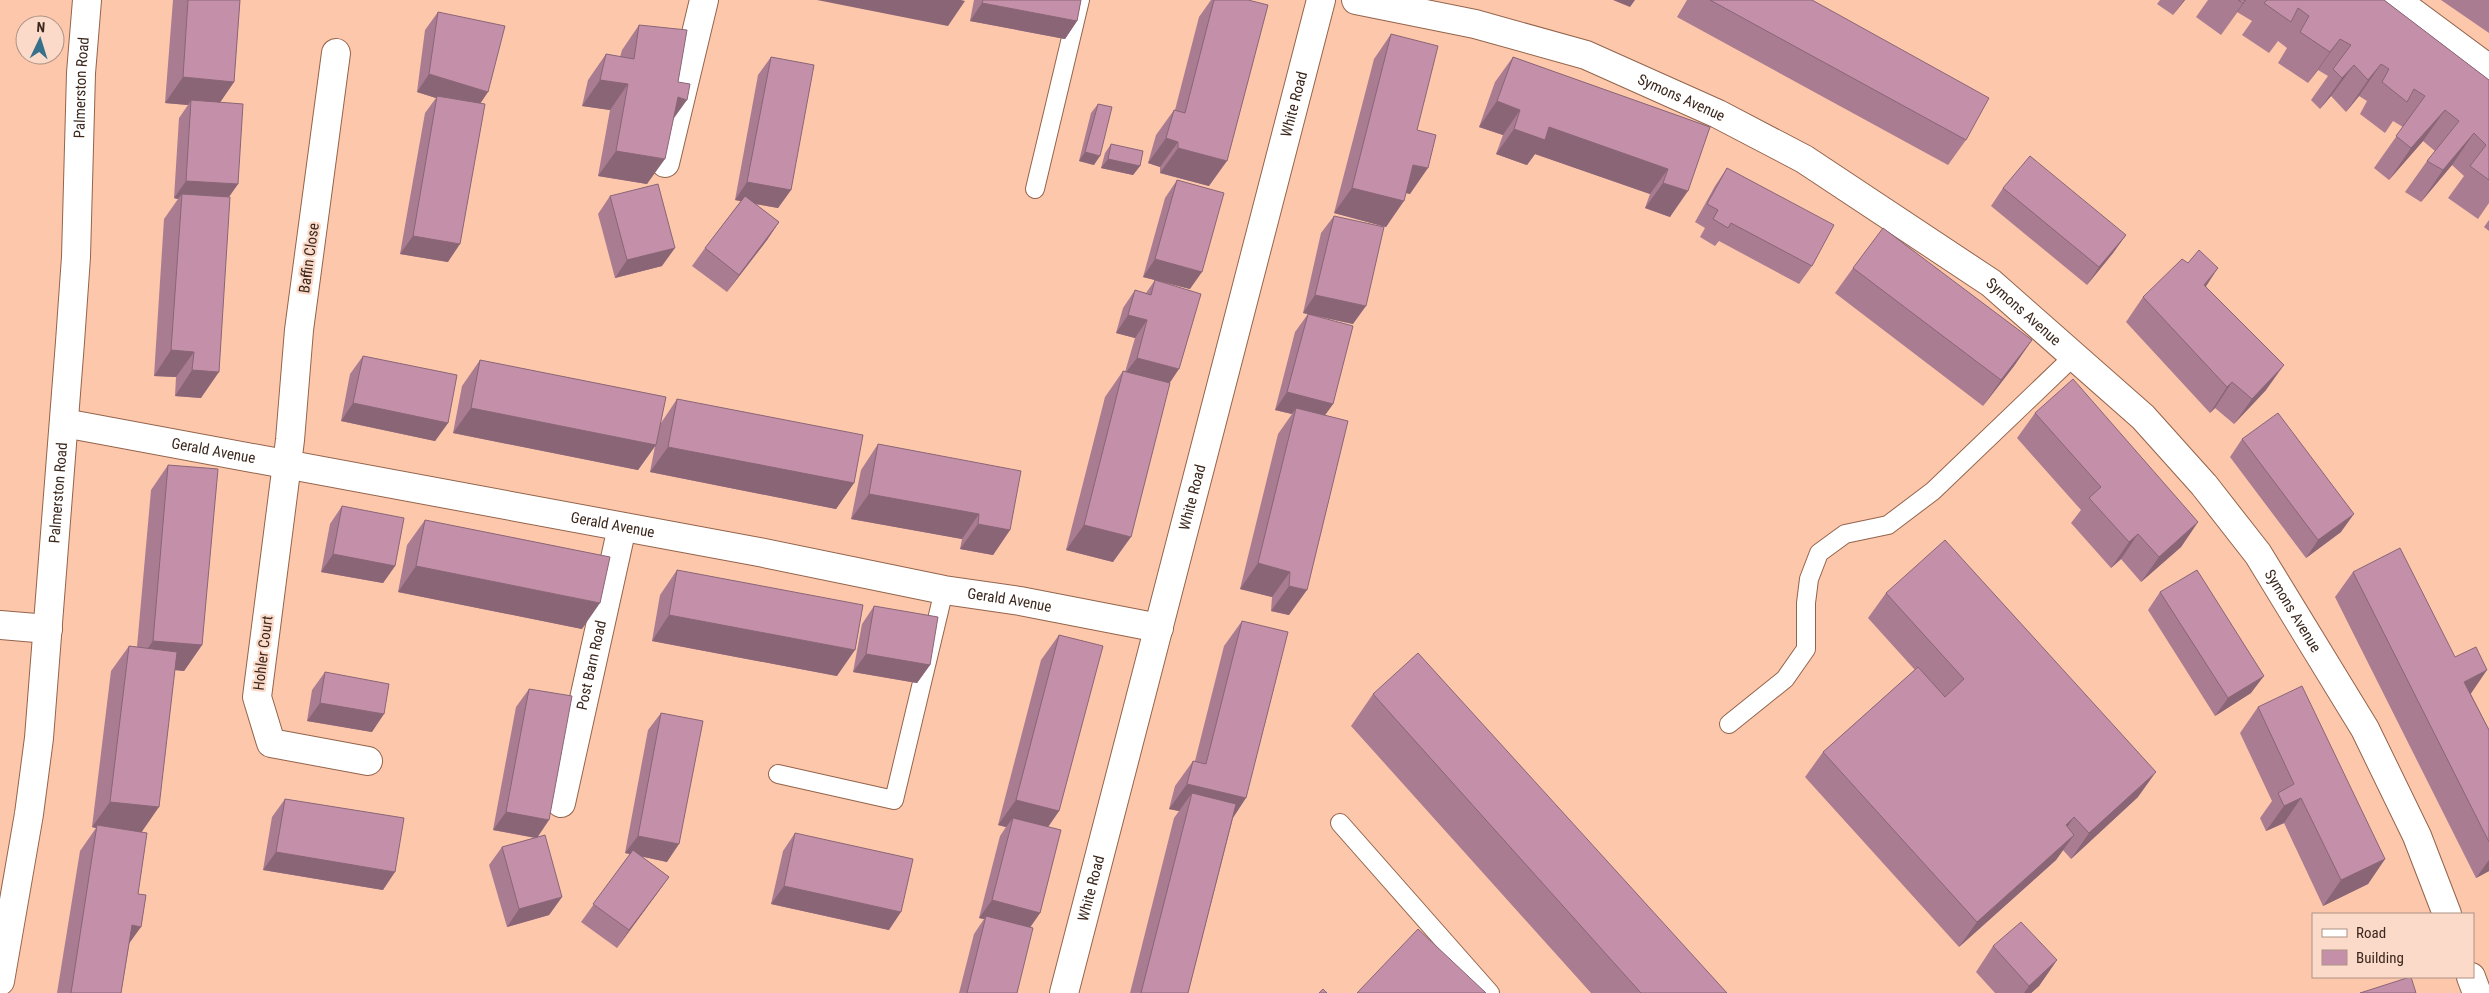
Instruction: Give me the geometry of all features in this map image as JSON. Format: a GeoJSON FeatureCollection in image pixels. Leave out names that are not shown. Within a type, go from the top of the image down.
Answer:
{"type":"FeatureCollection","features":[{"type":"Feature","properties":{"kind":"street","name":"Palmerston Road"},"geometry":{"type":"LineString","coordinates":[[0,981],[29,814],[39,738],[76,257],[82,73],[87,0]]}},
{"type":"Feature","properties":{"kind":"street"},"geometry":{"type":"LineString","coordinates":[[665,163],[704,0]]}},
{"type":"Feature","properties":{"kind":"street","name":"White Road"},"geometry":{"type":"LineString","coordinates":[[1064,993],[1321,0]]}},
{"type":"Feature","properties":{"kind":"street","name":"Symons Avenue"},"geometry":{"type":"LineString","coordinates":[[1356,0],[1475,24],[1586,55],[1718,114],[1804,159],[1991,283],[2075,355],[2143,417],[2204,485],[2258,554],[2365,729],[2417,836],[2447,913]]}},
{"type":"Feature","properties":{"kind":"street"},"geometry":{"type":"LineString","coordinates":[[2396,0],[2489,69]]}},
{"type":"Feature","properties":{"kind":"street","name":"Baffin Close"},"geometry":{"type":"LineString","coordinates":[[286,464],[299,330],[336,53]]}},
{"type":"Feature","properties":{"kind":"street","name":"Gerald Avenue"},"geometry":{"type":"LineString","coordinates":[[64,423],[622,527],[944,590],[1020,601],[1159,628]]}},
{"type":"Feature","properties":{"kind":"street","name":"Hohler Court"},"geometry":{"type":"LineString","coordinates":[[286,464],[258,697],[270,743],[368,761]]}},
{"type":"Feature","properties":{"kind":"street","name":"Post Barn Road"},"geometry":{"type":"LineString","coordinates":[[561,803],[622,527]]}},
{"type":"Feature","properties":{"kind":"street"},"geometry":{"type":"LineString","coordinates":[[0,625],[48,628]]}},
{"type":"Feature","properties":{"kind":"street"},"geometry":{"type":"LineString","coordinates":[[2472,978],[2478,993]]}},
{"type":"Feature","properties":{"kind":"lane"},"geometry":{"type":"LineString","coordinates":[[1035,189],[1080,0]]}},
{"type":"Feature","properties":{"kind":"lane"},"geometry":{"type":"LineString","coordinates":[[1730,724],[1785,679],[1806,649],[1806,603],[1809,578],[1819,553],[1845,534],[1888,526],[1926,496],[2075,355]]}},
{"type":"Feature","properties":{"kind":"lane"},"geometry":{"type":"LineString","coordinates":[[778,774],[894,800],[944,590]]}},
{"type":"Feature","properties":{"kind":"lane"},"geometry":{"type":"LineString","coordinates":[[1340,824],[1490,993]]}},
{"type":"Feature","properties":{"kind":"building"},"geometry":{"type":"Polygon","coordinates":[[[188,0],[240,0],[234,82],[183,77],[188,0]]]}},
{"type":"Feature","properties":{"kind":"building"},"geometry":{"type":"Polygon","coordinates":[[[983,0],[1081,0],[1077,21],[982,3],[983,0]]]}},
{"type":"Feature","properties":{"kind":"building"},"geometry":{"type":"Polygon","coordinates":[[[1214,0],[1248,0],[1268,5],[1227,161],[1178,148],[1178,142],[1166,138],[1174,110],[1185,113],[1214,0]]]}},
{"type":"Feature","properties":{"kind":"building"},"geometry":{"type":"Polygon","coordinates":[[[1710,0],[1812,0],[1989,98],[1966,140],[1710,0]]]}},
{"type":"Feature","properties":{"kind":"building"},"geometry":{"type":"Polygon","coordinates":[[[2267,0],[2384,0],[2489,80],[2489,180],[2470,166],[2486,145],[2474,133],[2443,170],[2427,161],[2459,121],[2445,110],[2411,148],[2396,136],[2425,96],[2414,89],[2407,102],[2382,82],[2389,69],[2381,64],[2368,80],[2354,65],[2342,78],[2333,69],[2351,45],[2340,39],[2330,52],[2300,32],[2309,16],[2298,8],[2291,22],[2264,3],[2267,0]]]}},
{"type":"Feature","properties":{"kind":"building"},"geometry":{"type":"Polygon","coordinates":[[[438,12],[505,26],[488,92],[429,74],[438,12]]]}},
{"type":"Feature","properties":{"kind":"building"},"geometry":{"type":"Polygon","coordinates":[[[639,25],[687,30],[678,82],[690,84],[687,100],[678,97],[665,159],[616,151],[628,84],[600,80],[606,54],[634,59],[639,25]]]}},
{"type":"Feature","properties":{"kind":"building"},"geometry":{"type":"Polygon","coordinates":[[[1391,34],[1438,46],[1417,130],[1436,135],[1428,168],[1413,165],[1404,201],[1352,188],[1391,34]]]}},
{"type":"Feature","properties":{"kind":"building"},"geometry":{"type":"Polygon","coordinates":[[[771,57],[814,65],[791,190],[747,182],[771,57]]]}},
{"type":"Feature","properties":{"kind":"building"},"geometry":{"type":"Polygon","coordinates":[[[1513,57],[1710,127],[1688,191],[1663,183],[1668,169],[1549,127],[1545,140],[1514,129],[1520,110],[1497,101],[1513,57]]]}},
{"type":"Feature","properties":{"kind":"building"},"geometry":{"type":"Polygon","coordinates":[[[437,96],[485,104],[460,244],[413,236],[437,96]]]}},
{"type":"Feature","properties":{"kind":"building"},"geometry":{"type":"Polygon","coordinates":[[[191,100],[243,104],[238,184],[186,181],[191,100]]]}},
{"type":"Feature","properties":{"kind":"building"},"geometry":{"type":"Polygon","coordinates":[[[1098,104],[1112,107],[1100,156],[1085,152],[1098,104]]]}},
{"type":"Feature","properties":{"kind":"building"},"geometry":{"type":"Polygon","coordinates":[[[1111,144],[1143,151],[1140,166],[1108,159],[1111,144]]]}},
{"type":"Feature","properties":{"kind":"building"},"geometry":{"type":"Polygon","coordinates":[[[2030,156],[2126,235],[2099,267],[2003,188],[2030,156]]]}},
{"type":"Feature","properties":{"kind":"building"},"geometry":{"type":"Polygon","coordinates":[[[1727,168],[1834,225],[1812,266],[1731,223],[1728,228],[1713,219],[1718,210],[1707,204],[1727,168]]]}},
{"type":"Feature","properties":{"kind":"building"},"geometry":{"type":"Polygon","coordinates":[[[1177,180],[1224,193],[1202,272],[1155,259],[1177,180]]]}},
{"type":"Feature","properties":{"kind":"building"},"geometry":{"type":"Polygon","coordinates":[[[658,184],[675,248],[627,260],[610,196],[658,184]]]}},
{"type":"Feature","properties":{"kind":"building"},"geometry":{"type":"Polygon","coordinates":[[[182,194],[230,197],[219,372],[192,370],[194,352],[171,350],[182,194]]]}},
{"type":"Feature","properties":{"kind":"building"},"geometry":{"type":"Polygon","coordinates":[[[745,196],[779,222],[739,275],[705,248],[745,196]]]}},
{"type":"Feature","properties":{"kind":"building"},"geometry":{"type":"Polygon","coordinates":[[[1334,216],[1384,227],[1366,306],[1315,295],[1334,216]]]}},
{"type":"Feature","properties":{"kind":"building"},"geometry":{"type":"Polygon","coordinates":[[[1883,228],[2032,340],[2001,380],[1853,268],[1883,228]]]}},
{"type":"Feature","properties":{"kind":"building"},"geometry":{"type":"Polygon","coordinates":[[[2199,250],[2218,268],[2204,285],[2284,365],[2252,399],[2232,382],[2227,387],[2143,297],[2182,259],[2188,263],[2199,250]]]}},
{"type":"Feature","properties":{"kind":"building"},"geometry":{"type":"Polygon","coordinates":[[[1155,280],[1201,294],[1179,369],[1137,358],[1147,320],[1128,315],[1135,290],[1151,295],[1155,280]]]}},
{"type":"Feature","properties":{"kind":"building"},"geometry":{"type":"Polygon","coordinates":[[[1308,314],[1353,326],[1333,404],[1287,392],[1308,314]]]}},
{"type":"Feature","properties":{"kind":"building"},"geometry":{"type":"Polygon","coordinates":[[[363,356],[457,375],[448,423],[353,403],[363,356]]]}},
{"type":"Feature","properties":{"kind":"building"},"geometry":{"type":"Polygon","coordinates":[[[480,360],[666,397],[656,445],[471,408],[480,360]]]}},
{"type":"Feature","properties":{"kind":"building"},"geometry":{"type":"Polygon","coordinates":[[[1123,371],[1170,383],[1131,537],[1084,525],[1123,371]]]}},
{"type":"Feature","properties":{"kind":"building"},"geometry":{"type":"Polygon","coordinates":[[[2073,379],[2198,522],[2159,557],[2138,534],[2129,542],[2089,498],[2101,487],[2035,413],[2073,379]]]}},
{"type":"Feature","properties":{"kind":"building"},"geometry":{"type":"Polygon","coordinates":[[[677,399],[863,435],[854,483],[668,447],[677,399]]]}},
{"type":"Feature","properties":{"kind":"building"},"geometry":{"type":"Polygon","coordinates":[[[1296,408],[1348,421],[1307,590],[1289,586],[1290,572],[1258,563],[1296,408]]]}},
{"type":"Feature","properties":{"kind":"building"},"geometry":{"type":"Polygon","coordinates":[[[2278,413],[2354,514],[2318,540],[2242,439],[2278,413]]]}},
{"type":"Feature","properties":{"kind":"building"},"geometry":{"type":"Polygon","coordinates":[[[878,444],[1021,471],[1010,530],[978,524],[979,514],[869,494],[878,444]]]}},
{"type":"Feature","properties":{"kind":"building"},"geometry":{"type":"Polygon","coordinates":[[[168,465],[218,469],[202,645],[153,641],[168,465]]]}},
{"type":"Feature","properties":{"kind":"building"},"geometry":{"type":"Polygon","coordinates":[[[342,506],[404,518],[395,566],[333,554],[342,506]]]}},
{"type":"Feature","properties":{"kind":"building"},"geometry":{"type":"Polygon","coordinates":[[[425,520],[610,557],[600,603],[416,566],[425,520]]]}},
{"type":"Feature","properties":{"kind":"building"},"geometry":{"type":"Polygon","coordinates":[[[1945,540],[2156,772],[2089,833],[2074,817],[2066,825],[2074,835],[1977,922],[1823,752],[1918,667],[1945,697],[1964,679],[1886,593],[1945,540]]]}},
{"type":"Feature","properties":{"kind":"building"},"geometry":{"type":"Polygon","coordinates":[[[2400,548],[2455,657],[2476,647],[2487,670],[2464,682],[2489,730],[2489,842],[2353,572],[2400,548]]]}},
{"type":"Feature","properties":{"kind":"building"},"geometry":{"type":"Polygon","coordinates":[[[677,570],[863,605],[855,650],[669,615],[677,570]]]}},
{"type":"Feature","properties":{"kind":"building"},"geometry":{"type":"Polygon","coordinates":[[[2197,570],[2264,676],[2228,698],[2160,592],[2197,570]]]}},
{"type":"Feature","properties":{"kind":"building"},"geometry":{"type":"Polygon","coordinates":[[[874,606],[938,617],[930,665],[866,654],[874,606]]]}},
{"type":"Feature","properties":{"kind":"building"},"geometry":{"type":"Polygon","coordinates":[[[1242,621],[1288,632],[1246,798],[1187,784],[1193,761],[1206,764],[1242,621]]]}},
{"type":"Feature","properties":{"kind":"building"},"geometry":{"type":"Polygon","coordinates":[[[1059,635],[1103,646],[1059,811],[1016,800],[1059,635]]]}},
{"type":"Feature","properties":{"kind":"building"},"geometry":{"type":"Polygon","coordinates":[[[129,646],[177,652],[159,807],[110,802],[129,646]]]}},
{"type":"Feature","properties":{"kind":"building"},"geometry":{"type":"Polygon","coordinates":[[[1418,653],[1727,993],[1641,993],[1373,694],[1418,653]]]}},
{"type":"Feature","properties":{"kind":"building"},"geometry":{"type":"Polygon","coordinates":[[[325,672],[389,684],[384,714],[320,703],[325,672]]]}},
{"type":"Feature","properties":{"kind":"building"},"geometry":{"type":"Polygon","coordinates":[[[2302,686],[2385,859],[2341,880],[2301,798],[2284,806],[2278,793],[2294,784],[2258,707],[2302,686]]]}},
{"type":"Feature","properties":{"kind":"building"},"geometry":{"type":"Polygon","coordinates":[[[529,689],[572,696],[549,820],[506,812],[529,689]]]}},
{"type":"Feature","properties":{"kind":"building"},"geometry":{"type":"Polygon","coordinates":[[[661,713],[703,721],[679,844],[638,836],[661,713]]]}},
{"type":"Feature","properties":{"kind":"building"},"geometry":{"type":"Polygon","coordinates":[[[1192,793],[1236,804],[1188,993],[1141,993],[1192,793]]]}},
{"type":"Feature","properties":{"kind":"building"},"geometry":{"type":"Polygon","coordinates":[[[285,799],[404,818],[395,872],[276,852],[285,799]]]}},
{"type":"Feature","properties":{"kind":"building"},"geometry":{"type":"Polygon","coordinates":[[[1013,818],[1061,830],[1040,913],[992,900],[1013,818]]]}},
{"type":"Feature","properties":{"kind":"building"},"geometry":{"type":"Polygon","coordinates":[[[97,825],[147,833],[138,894],[146,895],[141,927],[132,925],[121,993],[71,993],[97,825]]]}},
{"type":"Feature","properties":{"kind":"building"},"geometry":{"type":"Polygon","coordinates":[[[795,833],[913,859],[901,912],[784,886],[795,833]]]}},
{"type":"Feature","properties":{"kind":"building"},"geometry":{"type":"Polygon","coordinates":[[[545,835],[562,897],[519,909],[502,847],[545,835]]]}},
{"type":"Feature","properties":{"kind":"building"},"geometry":{"type":"Polygon","coordinates":[[[633,850],[669,877],[629,930],[593,904],[633,850]]]}},
{"type":"Feature","properties":{"kind":"building"},"geometry":{"type":"Polygon","coordinates":[[[986,916],[1033,928],[1017,993],[967,993],[986,916]]]}},
{"type":"Feature","properties":{"kind":"building"},"geometry":{"type":"Polygon","coordinates":[[[2021,922],[2057,960],[2029,986],[1993,946],[2021,922]]]}},
{"type":"Feature","properties":{"kind":"building"},"geometry":{"type":"Polygon","coordinates":[[[1418,929],[1486,993],[1357,993],[1418,929]]]}},
{"type":"Feature","properties":{"kind":"building"},"geometry":{"type":"Polygon","coordinates":[[[2411,978],[2416,993],[2360,993],[2411,978]]]}},
{"type":"Feature","properties":{"kind":"building"},"geometry":{"type":"Polygon","coordinates":[[[1323,989],[1327,993],[1319,993],[1323,989]]]}}]}
